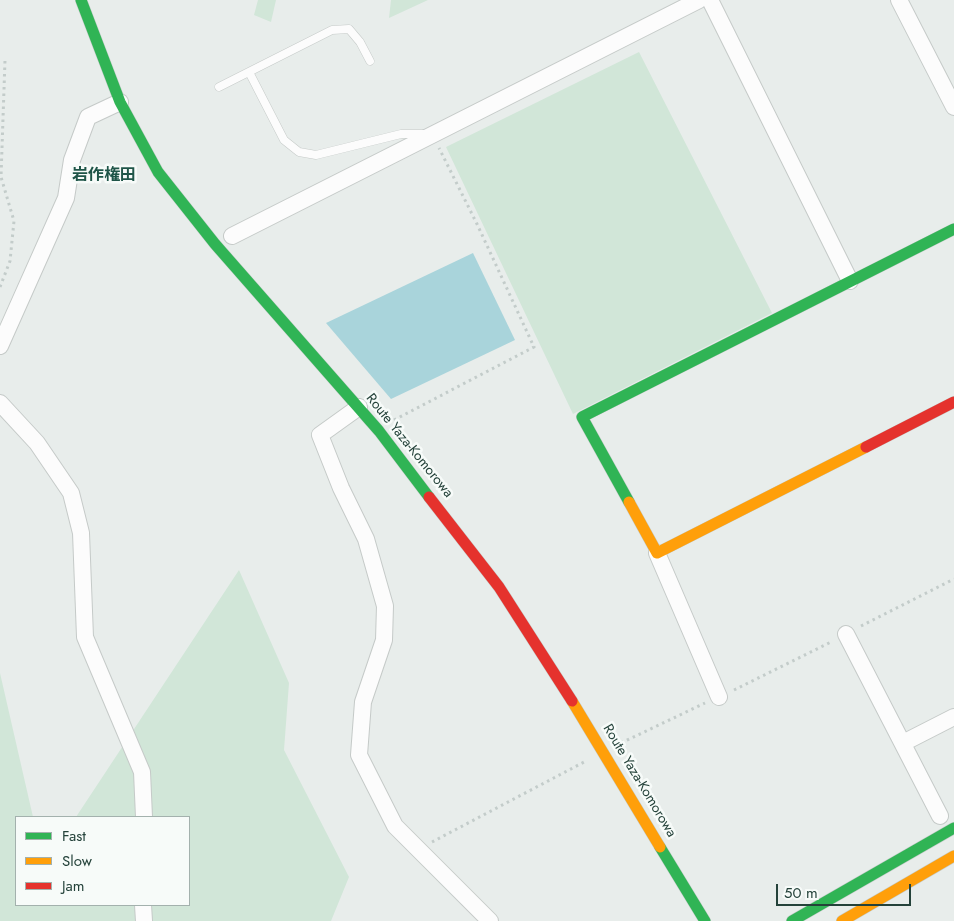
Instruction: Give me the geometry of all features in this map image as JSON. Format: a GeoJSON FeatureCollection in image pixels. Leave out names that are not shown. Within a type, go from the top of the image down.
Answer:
{"type":"FeatureCollection","features":[{"type":"Feature","properties":{"kind":"main road","name":"Route Yaza-Komorowa"},"geometry":{"type":"LineString","coordinates":[[81,0],[120,102],[158,172],[215,244],[358,407],[448,519],[499,587],[547,659],[604,751],[705,921]]}},
{"type":"Feature","properties":{"kind":"main road"},"geometry":{"type":"LineString","coordinates":[[954,229],[582,417],[656,553],[954,402]]}},
{"type":"Feature","properties":{"kind":"main road"},"geometry":{"type":"LineString","coordinates":[[792,921],[954,828]]}},
{"type":"Feature","properties":{"kind":"main road"},"geometry":{"type":"LineString","coordinates":[[842,921],[954,856]]}},
{"type":"Feature","properties":{"kind":"street"},"geometry":{"type":"LineString","coordinates":[[232,236],[699,0]]}},
{"type":"Feature","properties":{"kind":"street"},"geometry":{"type":"LineString","coordinates":[[710,0],[850,281]]}},
{"type":"Feature","properties":{"kind":"street"},"geometry":{"type":"LineString","coordinates":[[899,0],[954,107]]}},
{"type":"Feature","properties":{"kind":"street"},"geometry":{"type":"LineString","coordinates":[[0,346],[66,198],[72,160],[88,117],[120,102]]}},
{"type":"Feature","properties":{"kind":"street"},"geometry":{"type":"LineString","coordinates":[[0,403],[37,443],[71,493],[81,533],[85,637],[142,772],[144,816]]}},
{"type":"Feature","properties":{"kind":"street"},"geometry":{"type":"LineString","coordinates":[[358,407],[320,435],[341,488],[366,539],[385,606],[384,640],[363,702],[359,755],[395,826],[416,850],[490,921]]}},
{"type":"Feature","properties":{"kind":"street"},"geometry":{"type":"LineString","coordinates":[[656,553],[719,697]]}},
{"type":"Feature","properties":{"kind":"street"},"geometry":{"type":"LineString","coordinates":[[846,634],[940,816]]}},
{"type":"Feature","properties":{"kind":"street"},"geometry":{"type":"LineString","coordinates":[[903,743],[954,717]]}},
{"type":"Feature","properties":{"kind":"street"},"geometry":{"type":"LineString","coordinates":[[143,906],[144,921]]}},
{"type":"Feature","properties":{"kind":"lane"},"geometry":{"type":"LineString","coordinates":[[219,87],[332,30],[349,29],[360,42],[370,61]]}},
{"type":"Feature","properties":{"kind":"lane"},"geometry":{"type":"LineString","coordinates":[[249,72],[284,140],[299,152],[316,155],[401,134],[432,134]]}},
{"type":"Feature","properties":{"kind":"path"},"geometry":{"type":"LineString","coordinates":[[0,287],[10,261],[14,221],[1,177],[5,60]]}},
{"type":"Feature","properties":{"kind":"path"},"geometry":{"type":"LineString","coordinates":[[393,421],[534,347],[477,224],[432,134]]}},
{"type":"Feature","properties":{"kind":"path"},"geometry":{"type":"LineString","coordinates":[[416,850],[604,751],[719,697],[954,580]]}},
{"type":"Feature","properties":{"kind":"green space"},"geometry":{"type":"Polygon","coordinates":[[[258,0],[276,0],[271,22],[254,15],[258,0]]]}},
{"type":"Feature","properties":{"kind":"green space"},"geometry":{"type":"Polygon","coordinates":[[[391,0],[428,0],[389,18],[391,0]]]}},
{"type":"Feature","properties":{"kind":"green space"},"geometry":{"type":"Polygon","coordinates":[[[639,52],[772,313],[573,414],[446,147],[639,52]]]}},
{"type":"Feature","properties":{"kind":"green space"},"geometry":{"type":"Polygon","coordinates":[[[239,570],[289,683],[284,750],[349,877],[331,921],[0,921],[0,673],[33,816],[15,816],[15,906],[190,906],[190,816],[77,816],[239,570]]]}},
{"type":"Feature","properties":{"kind":"water"},"geometry":{"type":"Polygon","coordinates":[[[473,253],[515,340],[391,399],[326,323],[473,253]]]}},
{"type":"Feature","properties":{"kind":"traffic: fast"},"geometry":{"type":"LineString","coordinates":[[81,0],[120,102],[158,172],[215,244],[379,431],[429,497]]}},
{"type":"Feature","properties":{"kind":"traffic: fast"},"geometry":{"type":"LineString","coordinates":[[629,502],[582,417],[954,229]]}},
{"type":"Feature","properties":{"kind":"traffic: fast"},"geometry":{"type":"LineString","coordinates":[[792,921],[954,828]]}},
{"type":"Feature","properties":{"kind":"traffic: fast"},"geometry":{"type":"LineString","coordinates":[[660,847],[705,921]]}},
{"type":"Feature","properties":{"kind":"traffic: slow"},"geometry":{"type":"LineString","coordinates":[[629,502],[657,553],[866,447]]}},
{"type":"Feature","properties":{"kind":"traffic: slow"},"geometry":{"type":"LineString","coordinates":[[572,701],[660,847]]}},
{"type":"Feature","properties":{"kind":"traffic: slow"},"geometry":{"type":"LineString","coordinates":[[842,921],[954,856]]}},
{"type":"Feature","properties":{"kind":"traffic: jam"},"geometry":{"type":"LineString","coordinates":[[866,447],[954,402]]}},
{"type":"Feature","properties":{"kind":"traffic: jam"},"geometry":{"type":"LineString","coordinates":[[429,497],[499,587],[572,701]]}},
{"type":"Feature","properties":{"kind":"district","name":"岩作権田"},"geometry":{"type":"Point","coordinates":[104,176]}}]}
